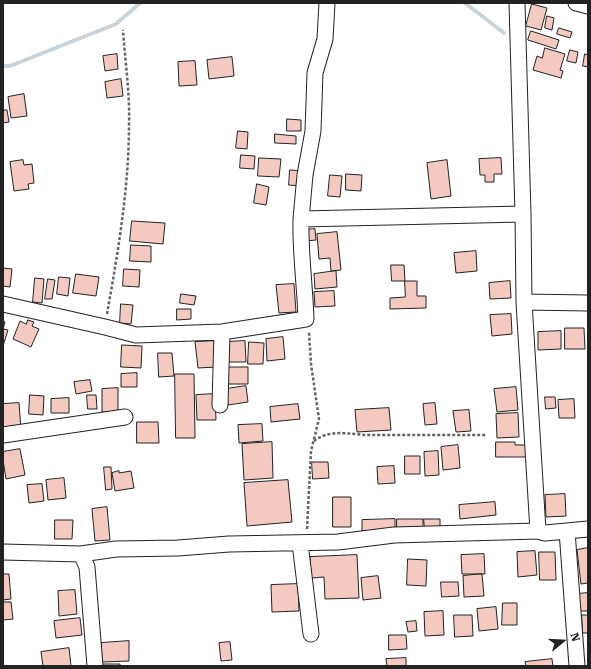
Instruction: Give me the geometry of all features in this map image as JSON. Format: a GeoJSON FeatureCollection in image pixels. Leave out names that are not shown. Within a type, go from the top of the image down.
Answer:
{"type":"FeatureCollection","features":[{"type":"Feature","properties":{"kind":"street"},"geometry":{"type":"LineString","coordinates":[[3,304],[136,335],[222,332],[306,319],[300,239],[301,219],[313,131],[315,73],[325,39],[328,3]]}},
{"type":"Feature","properties":{"kind":"street"},"geometry":{"type":"LineString","coordinates":[[517,3],[524,302],[538,531]]}},
{"type":"Feature","properties":{"kind":"street"},"geometry":{"type":"LineString","coordinates":[[576,3],[588,6]]}},
{"type":"Feature","properties":{"kind":"street"},"geometry":{"type":"LineString","coordinates":[[301,219],[523,214]]}},
{"type":"Feature","properties":{"kind":"street"},"geometry":{"type":"LineString","coordinates":[[524,302],[588,303]]}},
{"type":"Feature","properties":{"kind":"street"},"geometry":{"type":"LineString","coordinates":[[220,405],[222,332]]}},
{"type":"Feature","properties":{"kind":"street"},"geometry":{"type":"LineString","coordinates":[[3,435],[125,417]]}},
{"type":"Feature","properties":{"kind":"street"},"geometry":{"type":"LineString","coordinates":[[3,552],[81,554],[116,549],[178,548],[229,544],[338,542],[394,535],[538,531],[545,533],[588,529]]}},
{"type":"Feature","properties":{"kind":"street"},"geometry":{"type":"LineString","coordinates":[[567,531],[577,666]]}},
{"type":"Feature","properties":{"kind":"street"},"geometry":{"type":"LineString","coordinates":[[303,542],[311,634]]}},
{"type":"Feature","properties":{"kind":"street"},"geometry":{"type":"LineString","coordinates":[[81,554],[87,567],[95,666]]}},
{"type":"Feature","properties":{"kind":"path"},"geometry":{"type":"LineString","coordinates":[[105,327],[119,245],[128,163],[130,123],[123,30]]}},
{"type":"Feature","properties":{"kind":"path"},"geometry":{"type":"LineString","coordinates":[[303,542],[311,451],[319,418],[311,364],[309,329],[306,319]]}},
{"type":"Feature","properties":{"kind":"path"},"geometry":{"type":"LineString","coordinates":[[314,442],[328,434],[347,432],[366,435],[486,435]]}},
{"type":"Feature","properties":{"kind":"building"},"geometry":{"type":"Polygon","coordinates":[[[532,4],[547,8],[541,30],[526,26],[532,4]]]}},
{"type":"Feature","properties":{"kind":"building"},"geometry":{"type":"Polygon","coordinates":[[[547,16],[554,18],[552,30],[545,28],[547,16]]]}},
{"type":"Feature","properties":{"kind":"building"},"geometry":{"type":"Polygon","coordinates":[[[559,28],[572,32],[570,38],[557,34],[559,28]]]}},
{"type":"Feature","properties":{"kind":"building"},"geometry":{"type":"Polygon","coordinates":[[[531,31],[559,40],[556,49],[528,40],[531,31]]]}},
{"type":"Feature","properties":{"kind":"building"},"geometry":{"type":"Polygon","coordinates":[[[545,48],[565,54],[560,70],[563,71],[561,78],[533,70],[537,56],[542,58],[545,48]]]}},
{"type":"Feature","properties":{"kind":"building"},"geometry":{"type":"Polygon","coordinates":[[[570,50],[578,52],[576,63],[567,61],[570,50]]]}},
{"type":"Feature","properties":{"kind":"building"},"geometry":{"type":"Polygon","coordinates":[[[117,54],[118,69],[105,71],[103,56],[117,54]]]}},
{"type":"Feature","properties":{"kind":"building"},"geometry":{"type":"Polygon","coordinates":[[[585,54],[588,55],[588,67],[583,66],[585,54]]]}},
{"type":"Feature","properties":{"kind":"building"},"geometry":{"type":"Polygon","coordinates":[[[232,57],[234,76],[209,79],[207,60],[232,57]]]}},
{"type":"Feature","properties":{"kind":"building"},"geometry":{"type":"Polygon","coordinates":[[[195,61],[197,85],[179,86],[178,62],[195,61]]]}},
{"type":"Feature","properties":{"kind":"building"},"geometry":{"type":"Polygon","coordinates":[[[121,79],[123,96],[107,98],[105,82],[121,79]]]}},
{"type":"Feature","properties":{"kind":"building"},"geometry":{"type":"Polygon","coordinates":[[[24,94],[27,116],[11,118],[8,97],[24,94]]]}},
{"type":"Feature","properties":{"kind":"building"},"geometry":{"type":"Polygon","coordinates":[[[3,110],[7,110],[9,122],[3,123],[3,110]]]}},
{"type":"Feature","properties":{"kind":"building"},"geometry":{"type":"Polygon","coordinates":[[[287,119],[301,120],[301,131],[287,131],[287,119]]]}},
{"type":"Feature","properties":{"kind":"building"},"geometry":{"type":"Polygon","coordinates":[[[238,131],[248,132],[247,149],[236,148],[238,131]]]}},
{"type":"Feature","properties":{"kind":"building"},"geometry":{"type":"Polygon","coordinates":[[[275,134],[296,136],[296,144],[275,143],[275,134]]]}},
{"type":"Feature","properties":{"kind":"building"},"geometry":{"type":"Polygon","coordinates":[[[241,155],[255,156],[254,169],[240,168],[241,155]]]}},
{"type":"Feature","properties":{"kind":"building"},"geometry":{"type":"Polygon","coordinates":[[[259,158],[281,159],[279,177],[258,176],[259,158]]]}},
{"type":"Feature","properties":{"kind":"building"},"geometry":{"type":"Polygon","coordinates":[[[501,158],[502,174],[494,174],[494,182],[485,182],[485,175],[480,175],[479,159],[501,158]]]}},
{"type":"Feature","properties":{"kind":"building"},"geometry":{"type":"Polygon","coordinates":[[[23,160],[24,165],[32,164],[34,183],[28,184],[29,189],[14,191],[10,162],[23,160]]]}},
{"type":"Feature","properties":{"kind":"building"},"geometry":{"type":"Polygon","coordinates":[[[447,160],[451,196],[431,199],[427,163],[447,160]]]}},
{"type":"Feature","properties":{"kind":"building"},"geometry":{"type":"Polygon","coordinates":[[[290,170],[303,171],[302,186],[289,185],[290,170]]]}},
{"type":"Feature","properties":{"kind":"building"},"geometry":{"type":"Polygon","coordinates":[[[346,174],[362,175],[361,191],[346,190],[346,174]]]}},
{"type":"Feature","properties":{"kind":"building"},"geometry":{"type":"Polygon","coordinates":[[[330,175],[342,176],[340,197],[328,196],[330,175]]]}},
{"type":"Feature","properties":{"kind":"building"},"geometry":{"type":"Polygon","coordinates":[[[257,184],[269,187],[266,205],[254,203],[257,184]]]}},
{"type":"Feature","properties":{"kind":"building"},"geometry":{"type":"Polygon","coordinates":[[[132,221],[165,223],[163,244],[130,241],[132,221]]]}},
{"type":"Feature","properties":{"kind":"building"},"geometry":{"type":"Polygon","coordinates":[[[315,229],[316,240],[306,241],[305,230],[315,229]]]}},
{"type":"Feature","properties":{"kind":"building"},"geometry":{"type":"Polygon","coordinates":[[[337,232],[341,270],[331,271],[330,258],[319,259],[317,234],[337,232]]]}},
{"type":"Feature","properties":{"kind":"building"},"geometry":{"type":"Polygon","coordinates":[[[131,245],[151,246],[151,262],[130,261],[131,245]]]}},
{"type":"Feature","properties":{"kind":"building"},"geometry":{"type":"Polygon","coordinates":[[[476,251],[477,271],[456,273],[454,253],[476,251]]]}},
{"type":"Feature","properties":{"kind":"building"},"geometry":{"type":"Polygon","coordinates":[[[391,265],[404,265],[405,281],[392,281],[391,265]]]}},
{"type":"Feature","properties":{"kind":"building"},"geometry":{"type":"Polygon","coordinates":[[[3,268],[12,269],[10,287],[3,286],[3,268]]]}},
{"type":"Feature","properties":{"kind":"building"},"geometry":{"type":"Polygon","coordinates":[[[124,269],[140,270],[139,287],[123,286],[124,269]]]}},
{"type":"Feature","properties":{"kind":"building"},"geometry":{"type":"Polygon","coordinates":[[[336,271],[337,287],[315,289],[314,274],[336,271]]]}},
{"type":"Feature","properties":{"kind":"building"},"geometry":{"type":"Polygon","coordinates":[[[76,274],[99,277],[96,296],[73,293],[76,274]]]}},
{"type":"Feature","properties":{"kind":"building"},"geometry":{"type":"Polygon","coordinates":[[[59,277],[70,278],[68,296],[57,294],[59,277]]]}},
{"type":"Feature","properties":{"kind":"building"},"geometry":{"type":"Polygon","coordinates":[[[35,278],[44,279],[42,303],[33,302],[35,278]]]}},
{"type":"Feature","properties":{"kind":"building"},"geometry":{"type":"Polygon","coordinates":[[[48,279],[55,280],[52,299],[45,299],[48,279]]]}},
{"type":"Feature","properties":{"kind":"building"},"geometry":{"type":"Polygon","coordinates":[[[405,281],[417,281],[417,296],[426,296],[426,308],[390,309],[390,298],[405,297],[405,281]]]}},
{"type":"Feature","properties":{"kind":"building"},"geometry":{"type":"Polygon","coordinates":[[[510,281],[511,298],[490,299],[489,283],[510,281]]]}},
{"type":"Feature","properties":{"kind":"building"},"geometry":{"type":"Polygon","coordinates":[[[294,284],[296,312],[279,313],[276,285],[294,284]]]}},
{"type":"Feature","properties":{"kind":"building"},"geometry":{"type":"Polygon","coordinates":[[[334,291],[335,306],[315,307],[314,292],[334,291]]]}},
{"type":"Feature","properties":{"kind":"building"},"geometry":{"type":"Polygon","coordinates":[[[181,294],[196,296],[194,305],[180,303],[181,294]]]}},
{"type":"Feature","properties":{"kind":"building"},"geometry":{"type":"Polygon","coordinates":[[[121,304],[133,305],[131,324],[120,323],[121,304]]]}},
{"type":"Feature","properties":{"kind":"building"},"geometry":{"type":"Polygon","coordinates":[[[177,309],[191,309],[191,319],[177,320],[177,309]]]}},
{"type":"Feature","properties":{"kind":"building"},"geometry":{"type":"Polygon","coordinates":[[[511,314],[512,334],[492,336],[490,315],[511,314]]]}},
{"type":"Feature","properties":{"kind":"building"},"geometry":{"type":"Polygon","coordinates":[[[28,320],[34,322],[32,326],[39,329],[31,347],[13,339],[20,321],[26,324],[28,320]]]}},
{"type":"Feature","properties":{"kind":"building"},"geometry":{"type":"Polygon","coordinates":[[[565,328],[584,328],[585,349],[565,349],[565,328]]]}},
{"type":"Feature","properties":{"kind":"building"},"geometry":{"type":"Polygon","coordinates":[[[3,329],[8,330],[3,346],[3,329]]]}},
{"type":"Feature","properties":{"kind":"building"},"geometry":{"type":"Polygon","coordinates":[[[561,331],[561,349],[538,350],[538,332],[561,331]]]}},
{"type":"Feature","properties":{"kind":"building"},"geometry":{"type":"Polygon","coordinates":[[[283,337],[285,359],[267,361],[266,339],[283,337]]]}},
{"type":"Feature","properties":{"kind":"building"},"geometry":{"type":"Polygon","coordinates":[[[215,341],[217,367],[198,368],[195,342],[215,341]]]}},
{"type":"Feature","properties":{"kind":"building"},"geometry":{"type":"Polygon","coordinates":[[[245,341],[246,362],[226,362],[226,342],[245,341]]]}},
{"type":"Feature","properties":{"kind":"building"},"geometry":{"type":"Polygon","coordinates":[[[249,342],[264,343],[263,364],[248,364],[249,342]]]}},
{"type":"Feature","properties":{"kind":"building"},"geometry":{"type":"Polygon","coordinates":[[[122,345],[142,346],[141,368],[121,367],[122,345]]]}},
{"type":"Feature","properties":{"kind":"building"},"geometry":{"type":"Polygon","coordinates":[[[158,353],[172,353],[174,376],[159,377],[158,353]]]}},
{"type":"Feature","properties":{"kind":"building"},"geometry":{"type":"Polygon","coordinates":[[[228,367],[248,367],[248,384],[229,384],[228,367]]]}},
{"type":"Feature","properties":{"kind":"building"},"geometry":{"type":"Polygon","coordinates":[[[137,373],[137,387],[121,387],[121,374],[137,373]]]}},
{"type":"Feature","properties":{"kind":"building"},"geometry":{"type":"Polygon","coordinates":[[[175,374],[194,374],[195,438],[176,438],[175,374]]]}},
{"type":"Feature","properties":{"kind":"building"},"geometry":{"type":"Polygon","coordinates":[[[90,380],[92,391],[76,394],[74,382],[90,380]]]}},
{"type":"Feature","properties":{"kind":"building"},"geometry":{"type":"Polygon","coordinates":[[[246,386],[248,402],[228,405],[226,389],[246,386]]]}},
{"type":"Feature","properties":{"kind":"building"},"geometry":{"type":"Polygon","coordinates":[[[516,387],[518,410],[497,412],[494,389],[516,387]]]}},
{"type":"Feature","properties":{"kind":"building"},"geometry":{"type":"Polygon","coordinates":[[[118,388],[118,412],[102,412],[102,389],[118,388]]]}},
{"type":"Feature","properties":{"kind":"building"},"geometry":{"type":"Polygon","coordinates":[[[215,394],[216,420],[197,420],[196,395],[215,394]]]}},
{"type":"Feature","properties":{"kind":"building"},"geometry":{"type":"Polygon","coordinates":[[[30,395],[44,396],[43,415],[29,414],[30,395]]]}},
{"type":"Feature","properties":{"kind":"building"},"geometry":{"type":"Polygon","coordinates":[[[87,395],[96,395],[97,409],[88,409],[87,395]]]}},
{"type":"Feature","properties":{"kind":"building"},"geometry":{"type":"Polygon","coordinates":[[[545,397],[555,397],[556,408],[546,409],[545,397]]]}},
{"type":"Feature","properties":{"kind":"building"},"geometry":{"type":"Polygon","coordinates":[[[69,398],[69,413],[51,413],[51,399],[69,398]]]}},
{"type":"Feature","properties":{"kind":"building"},"geometry":{"type":"Polygon","coordinates":[[[574,399],[575,418],[559,418],[558,400],[574,399]]]}},
{"type":"Feature","properties":{"kind":"building"},"geometry":{"type":"Polygon","coordinates":[[[19,403],[21,429],[3,430],[3,404],[19,403]]]}},
{"type":"Feature","properties":{"kind":"building"},"geometry":{"type":"Polygon","coordinates":[[[435,403],[437,424],[425,425],[423,404],[435,403]]]}},
{"type":"Feature","properties":{"kind":"building"},"geometry":{"type":"Polygon","coordinates":[[[298,404],[300,419],[271,422],[270,407],[298,404]]]}},
{"type":"Feature","properties":{"kind":"building"},"geometry":{"type":"Polygon","coordinates":[[[389,408],[391,430],[357,432],[355,410],[389,408]]]}},
{"type":"Feature","properties":{"kind":"building"},"geometry":{"type":"Polygon","coordinates":[[[469,410],[471,431],[456,432],[453,411],[469,410]]]}},
{"type":"Feature","properties":{"kind":"building"},"geometry":{"type":"Polygon","coordinates":[[[518,413],[519,437],[497,438],[496,414],[518,413]]]}},
{"type":"Feature","properties":{"kind":"building"},"geometry":{"type":"Polygon","coordinates":[[[137,422],[158,422],[159,443],[137,443],[137,422]]]}},
{"type":"Feature","properties":{"kind":"building"},"geometry":{"type":"Polygon","coordinates":[[[262,424],[263,441],[239,443],[238,425],[262,424]]]}},
{"type":"Feature","properties":{"kind":"building"},"geometry":{"type":"Polygon","coordinates":[[[272,442],[273,478],[244,480],[242,444],[272,442]]]}},
{"type":"Feature","properties":{"kind":"building"},"geometry":{"type":"Polygon","coordinates":[[[496,442],[515,442],[515,445],[526,445],[526,457],[496,457],[496,442]]]}},
{"type":"Feature","properties":{"kind":"building"},"geometry":{"type":"Polygon","coordinates":[[[458,445],[460,468],[443,470],[441,447],[458,445]]]}},
{"type":"Feature","properties":{"kind":"building"},"geometry":{"type":"Polygon","coordinates":[[[20,449],[25,475],[6,479],[3,452],[20,449]]]}},
{"type":"Feature","properties":{"kind":"building"},"geometry":{"type":"Polygon","coordinates":[[[438,451],[439,475],[425,476],[424,452],[438,451]]]}},
{"type":"Feature","properties":{"kind":"building"},"geometry":{"type":"Polygon","coordinates":[[[405,456],[420,456],[420,474],[405,474],[405,456]]]}},
{"type":"Feature","properties":{"kind":"building"},"geometry":{"type":"Polygon","coordinates":[[[312,462],[328,462],[329,478],[313,479],[312,462]]]}},
{"type":"Feature","properties":{"kind":"building"},"geometry":{"type":"Polygon","coordinates":[[[394,466],[395,483],[378,484],[377,467],[394,466]]]}},
{"type":"Feature","properties":{"kind":"building"},"geometry":{"type":"Polygon","coordinates":[[[104,467],[111,467],[112,489],[106,490],[104,467]]]}},
{"type":"Feature","properties":{"kind":"building"},"geometry":{"type":"Polygon","coordinates":[[[119,471],[119,473],[131,471],[134,488],[115,491],[112,473],[119,471]]]}},
{"type":"Feature","properties":{"kind":"building"},"geometry":{"type":"Polygon","coordinates":[[[64,478],[66,498],[48,500],[46,480],[64,478]]]}},
{"type":"Feature","properties":{"kind":"building"},"geometry":{"type":"Polygon","coordinates":[[[288,480],[292,522],[247,526],[244,483],[288,480]]]}},
{"type":"Feature","properties":{"kind":"building"},"geometry":{"type":"Polygon","coordinates":[[[42,484],[44,501],[29,503],[27,485],[42,484]]]}},
{"type":"Feature","properties":{"kind":"building"},"geometry":{"type":"Polygon","coordinates":[[[565,494],[566,516],[546,517],[545,495],[565,494]]]}},
{"type":"Feature","properties":{"kind":"building"},"geometry":{"type":"Polygon","coordinates":[[[333,497],[351,497],[351,527],[333,527],[333,497]]]}},
{"type":"Feature","properties":{"kind":"building"},"geometry":{"type":"Polygon","coordinates":[[[495,502],[496,515],[460,519],[459,505],[495,502]]]}},
{"type":"Feature","properties":{"kind":"building"},"geometry":{"type":"Polygon","coordinates":[[[107,507],[110,540],[95,541],[92,509],[107,507]]]}},
{"type":"Feature","properties":{"kind":"building"},"geometry":{"type":"Polygon","coordinates":[[[395,519],[395,530],[362,531],[362,520],[395,519]]]}},
{"type":"Feature","properties":{"kind":"building"},"geometry":{"type":"Polygon","coordinates":[[[397,519],[423,519],[423,531],[397,531],[397,519]]]}},
{"type":"Feature","properties":{"kind":"building"},"geometry":{"type":"Polygon","coordinates":[[[424,519],[440,519],[440,530],[425,530],[424,519]]]}},
{"type":"Feature","properties":{"kind":"building"},"geometry":{"type":"Polygon","coordinates":[[[55,520],[73,520],[72,539],[55,539],[55,520]]]}},
{"type":"Feature","properties":{"kind":"building"},"geometry":{"type":"Polygon","coordinates":[[[588,548],[588,583],[581,584],[577,550],[588,548]]]}},
{"type":"Feature","properties":{"kind":"building"},"geometry":{"type":"Polygon","coordinates":[[[535,551],[537,575],[518,577],[517,552],[535,551]]]}},
{"type":"Feature","properties":{"kind":"building"},"geometry":{"type":"Polygon","coordinates":[[[539,552],[555,552],[556,580],[540,580],[539,552]]]}},
{"type":"Feature","properties":{"kind":"building"},"geometry":{"type":"Polygon","coordinates":[[[484,554],[485,574],[462,574],[461,555],[484,554]]]}},
{"type":"Feature","properties":{"kind":"building"},"geometry":{"type":"Polygon","coordinates":[[[357,555],[359,598],[325,599],[324,577],[311,578],[310,557],[357,555]]]}},
{"type":"Feature","properties":{"kind":"building"},"geometry":{"type":"Polygon","coordinates":[[[408,559],[427,560],[426,586],[407,585],[408,559]]]}},
{"type":"Feature","properties":{"kind":"building"},"geometry":{"type":"Polygon","coordinates":[[[3,574],[9,574],[11,599],[3,600],[3,574]]]}},
{"type":"Feature","properties":{"kind":"building"},"geometry":{"type":"Polygon","coordinates":[[[482,574],[484,596],[464,597],[463,576],[482,574]]]}},
{"type":"Feature","properties":{"kind":"building"},"geometry":{"type":"Polygon","coordinates":[[[378,576],[381,598],[363,600],[361,578],[378,576]]]}},
{"type":"Feature","properties":{"kind":"building"},"geometry":{"type":"Polygon","coordinates":[[[441,582],[458,582],[459,596],[442,597],[441,582]]]}},
{"type":"Feature","properties":{"kind":"building"},"geometry":{"type":"Polygon","coordinates":[[[298,584],[299,611],[272,612],[271,585],[298,584]]]}},
{"type":"Feature","properties":{"kind":"building"},"geometry":{"type":"Polygon","coordinates":[[[75,590],[77,614],[59,616],[58,591],[75,590]]]}},
{"type":"Feature","properties":{"kind":"building"},"geometry":{"type":"Polygon","coordinates":[[[588,593],[588,611],[579,611],[577,594],[588,593]]]}},
{"type":"Feature","properties":{"kind":"building"},"geometry":{"type":"Polygon","coordinates":[[[3,602],[11,602],[13,619],[3,620],[3,602]]]}},
{"type":"Feature","properties":{"kind":"building"},"geometry":{"type":"Polygon","coordinates":[[[503,603],[517,603],[517,625],[502,625],[503,603]]]}},
{"type":"Feature","properties":{"kind":"building"},"geometry":{"type":"Polygon","coordinates":[[[496,607],[498,629],[479,631],[477,609],[496,607]]]}},
{"type":"Feature","properties":{"kind":"building"},"geometry":{"type":"Polygon","coordinates":[[[443,611],[444,635],[425,636],[424,612],[443,611]]]}},
{"type":"Feature","properties":{"kind":"building"},"geometry":{"type":"Polygon","coordinates":[[[454,615],[472,615],[473,636],[455,637],[454,615]]]}},
{"type":"Feature","properties":{"kind":"building"},"geometry":{"type":"Polygon","coordinates":[[[582,615],[588,615],[588,633],[583,633],[582,615]]]}},
{"type":"Feature","properties":{"kind":"building"},"geometry":{"type":"Polygon","coordinates":[[[80,618],[82,635],[56,638],[54,621],[80,618]]]}},
{"type":"Feature","properties":{"kind":"building"},"geometry":{"type":"Polygon","coordinates":[[[416,621],[417,631],[408,632],[406,622],[416,621]]]}},
{"type":"Feature","properties":{"kind":"building"},"geometry":{"type":"Polygon","coordinates":[[[389,635],[406,635],[407,649],[389,650],[389,635]]]}},
{"type":"Feature","properties":{"kind":"building"},"geometry":{"type":"Polygon","coordinates":[[[129,641],[129,661],[102,662],[101,643],[129,641]]]}},
{"type":"Feature","properties":{"kind":"building"},"geometry":{"type":"Polygon","coordinates":[[[230,642],[232,660],[221,661],[219,643],[230,642]]]}},
{"type":"Feature","properties":{"kind":"building"},"geometry":{"type":"Polygon","coordinates":[[[69,648],[71,666],[43,666],[41,652],[69,648]]]}},
{"type":"Feature","properties":{"kind":"building"},"geometry":{"type":"Polygon","coordinates":[[[406,658],[406,666],[387,666],[386,659],[406,658]]]}},
{"type":"Feature","properties":{"kind":"building"},"geometry":{"type":"Polygon","coordinates":[[[552,659],[553,666],[526,666],[525,662],[552,659]]]}},
{"type":"Feature","properties":{"kind":"building"},"geometry":{"type":"Polygon","coordinates":[[[102,664],[120,664],[120,666],[102,666],[102,664]]]}},
{"type":"Feature","properties":{"kind":"waterway"},"geometry":{"type":"LineString","coordinates":[[3,66],[10,66],[116,24],[140,3]]}},
{"type":"Feature","properties":{"kind":"waterway"},"geometry":{"type":"LineString","coordinates":[[465,3],[504,33]]}}]}
